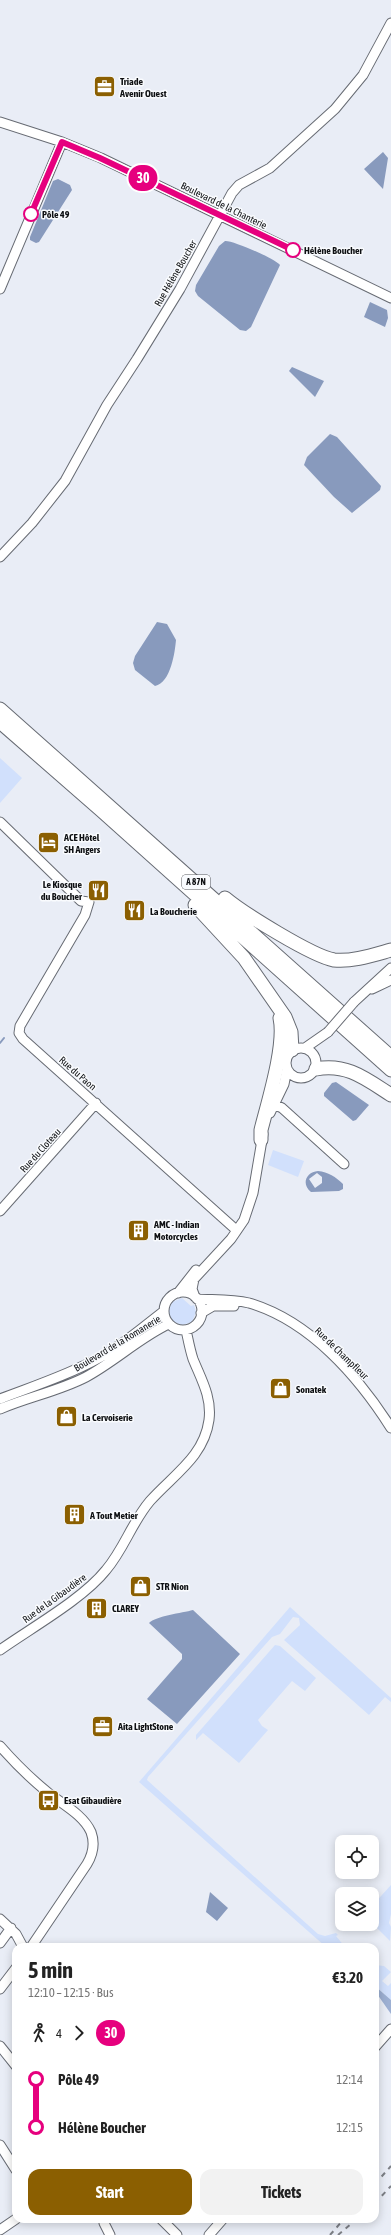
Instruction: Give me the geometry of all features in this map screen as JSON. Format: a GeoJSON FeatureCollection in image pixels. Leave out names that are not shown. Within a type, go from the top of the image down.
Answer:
{"type":"FeatureCollection","features":[{"type":"Feature","properties":{"kind":"highway","name":"A 87N"},"geometry":{"type":"LineString","coordinates":[[0,709],[173,861],[391,1057]]}},
{"type":"Feature","properties":{"kind":"highway","name":"A 87N"},"geometry":{"type":"LineString","coordinates":[[0,722],[101,810],[391,1070]]}},
{"type":"Feature","properties":{"kind":"highway"},"geometry":{"type":"LineString","coordinates":[[101,810],[115,828],[226,937],[288,1022],[292,1050]]}},
{"type":"Feature","properties":{"kind":"highway"},"geometry":{"type":"LineString","coordinates":[[173,861],[189,869],[228,901],[264,924],[319,955],[333,960],[347,960],[391,950]]}},
{"type":"Feature","properties":{"kind":"highway"},"geometry":{"type":"LineString","coordinates":[[261,1140],[261,1130],[280,1051],[282,1029],[280,1019],[266,990]]}},
{"type":"Feature","properties":{"kind":"highway"},"geometry":{"type":"LineString","coordinates":[[316,1063],[350,1071],[391,1095]]}},
{"type":"Feature","properties":{"kind":"street","name":"Rue Hélène Boucher"},"geometry":{"type":"LineString","coordinates":[[0,557],[32,524],[65,481],[107,405],[138,359],[180,289],[232,193],[239,185],[270,168],[335,110],[351,92],[363,75],[391,23]]}},
{"type":"Feature","properties":{"kind":"street","name":"Boulevard de la Chanterie"},"geometry":{"type":"LineString","coordinates":[[0,122],[62,142],[100,158],[391,298]]}},
{"type":"Feature","properties":{"kind":"street"},"geometry":{"type":"LineString","coordinates":[[1,289],[62,142]]}},
{"type":"Feature","properties":{"kind":"street","name":"Rue du Paon"},"geometry":{"type":"LineString","coordinates":[[0,822],[81,901],[89,902],[85,915],[20,1026],[19,1033],[23,1039],[234,1228]]}},
{"type":"Feature","properties":{"kind":"street"},"geometry":{"type":"LineString","coordinates":[[251,1200],[234,1228],[190,1277],[178,1293],[168,1300],[164,1311],[169,1324],[174,1328],[186,1330],[196,1324],[201,1313],[192,1289],[194,1279],[239,1230],[249,1211],[251,1200],[261,1140],[274,1104],[284,1084],[287,1069],[286,1062],[292,1050],[306,1048],[325,1034],[354,1002],[391,968]]}},
{"type":"Feature","properties":{"kind":"street"},"geometry":{"type":"LineString","coordinates":[[366,992],[391,980]]}},
{"type":"Feature","properties":{"kind":"street"},"geometry":{"type":"LineString","coordinates":[[284,1084],[297,1078],[304,1078],[311,1075],[325,1034]]}},
{"type":"Feature","properties":{"kind":"street"},"geometry":{"type":"LineString","coordinates":[[306,1048],[316,1063]]}},
{"type":"Feature","properties":{"kind":"street"},"geometry":{"type":"LineString","coordinates":[[287,1069],[297,1078]]}},
{"type":"Feature","properties":{"kind":"street","name":"Rue du Cloteau"},"geometry":{"type":"LineString","coordinates":[[0,1211],[96,1103]]}},
{"type":"Feature","properties":{"kind":"street"},"geometry":{"type":"LineString","coordinates":[[274,1104],[282,1108],[344,1164]]}},
{"type":"Feature","properties":{"kind":"street"},"geometry":{"type":"LineString","coordinates":[[178,1293],[184,1292],[196,1298]]}},
{"type":"Feature","properties":{"kind":"street","name":"Rue de Champfleur"},"geometry":{"type":"LineString","coordinates":[[196,1298],[248,1303],[298,1327],[321,1346],[362,1387],[391,1428]]}},
{"type":"Feature","properties":{"kind":"street","name":"Rue de Champfleur"},"geometry":{"type":"LineString","coordinates":[[201,1313],[214,1306],[236,1306],[263,1309]]}},
{"type":"Feature","properties":{"kind":"street","name":"Boulevard de la Romanerie"},"geometry":{"type":"LineString","coordinates":[[0,1399],[65,1376],[101,1358],[136,1334],[164,1311]]}},
{"type":"Feature","properties":{"kind":"street","name":"Boulevard de la Romanerie"},"geometry":{"type":"LineString","coordinates":[[0,1418],[4,1407],[85,1377],[124,1354],[160,1328],[169,1324]]}},
{"type":"Feature","properties":{"kind":"street","name":"Rue de la Gibaudière"},"geometry":{"type":"LineString","coordinates":[[0,1650],[86,1590],[100,1577],[119,1552],[146,1506],[190,1462],[198,1450],[206,1431],[209,1407],[207,1393],[193,1359],[186,1330]]}},
{"type":"Feature","properties":{"kind":"street"},"geometry":{"type":"LineString","coordinates":[[0,1746],[44,1790],[82,1820],[88,1827],[93,1839],[93,1850],[87,1864],[34,1943]]}},
{"type":"Feature","properties":{"kind":"street"},"geometry":{"type":"LineString","coordinates":[[0,1919],[11,1928],[20,1943]]}},
{"type":"Feature","properties":{"kind":"street"},"geometry":{"type":"LineString","coordinates":[[0,1943],[11,1928]]}},
{"type":"Feature","properties":{"kind":"street"},"geometry":{"type":"LineString","coordinates":[[0,1989],[12,1973]]}},
{"type":"Feature","properties":{"kind":"street"},"geometry":{"type":"LineString","coordinates":[[379,2042],[391,2029]]}},
{"type":"Feature","properties":{"kind":"street"},"geometry":{"type":"LineString","coordinates":[[1,2049],[12,2061]]}},
{"type":"Feature","properties":{"kind":"street"},"geometry":{"type":"LineString","coordinates":[[0,2145],[12,2164]]}},
{"type":"Feature","properties":{"kind":"street"},"geometry":{"type":"LineString","coordinates":[[0,2228],[12,2221]]}},
{"type":"Feature","properties":{"kind":"street"},"geometry":{"type":"LineString","coordinates":[[104,2223],[110,2235]]}},
{"type":"Feature","properties":{"kind":"street"},"geometry":{"type":"LineString","coordinates":[[165,2223],[177,2235]]}},
{"type":"Feature","properties":{"kind":"street"},"geometry":{"type":"LineString","coordinates":[[209,2235],[220,2223]]}},
{"type":"Feature","properties":{"kind":"shaded area"},"geometry":{"type":"Polygon","coordinates":[[[383,152],[388,158],[383,189],[364,169],[383,152]]]}},
{"type":"Feature","properties":{"kind":"shaded area"},"geometry":{"type":"Polygon","coordinates":[[[58,179],[70,185],[72,190],[39,242],[36,243],[30,240],[30,237],[53,181],[58,179]]]}},
{"type":"Feature","properties":{"kind":"shaded area"},"geometry":{"type":"Polygon","coordinates":[[[225,241],[236,243],[254,250],[280,265],[251,327],[246,331],[240,330],[198,296],[195,291],[196,285],[219,246],[225,241]]]}},
{"type":"Feature","properties":{"kind":"shaded area"},"geometry":{"type":"Polygon","coordinates":[[[370,302],[387,310],[388,318],[385,327],[364,317],[370,302]]]}},
{"type":"Feature","properties":{"kind":"shaded area"},"geometry":{"type":"Polygon","coordinates":[[[292,367],[324,381],[315,397],[289,371],[292,367]]]}},
{"type":"Feature","properties":{"kind":"shaded area"},"geometry":{"type":"Polygon","coordinates":[[[330,434],[337,437],[381,486],[380,490],[352,513],[334,497],[304,465],[307,457],[330,434]]]}},
{"type":"Feature","properties":{"kind":"shaded area"},"geometry":{"type":"Polygon","coordinates":[[[157,622],[167,624],[176,640],[175,651],[168,673],[160,684],[155,686],[135,670],[133,663],[135,656],[157,622]]]}},
{"type":"Feature","properties":{"kind":"shaded area"},"geometry":{"type":"Polygon","coordinates":[[[0,758],[22,778],[0,803],[0,758]]]}},
{"type":"Feature","properties":{"kind":"shaded area"},"geometry":{"type":"Polygon","coordinates":[[[336,1082],[369,1105],[356,1120],[353,1121],[324,1096],[324,1093],[332,1083],[336,1082]]]}},
{"type":"Feature","properties":{"kind":"shaded area"},"geometry":{"type":"Polygon","coordinates":[[[273,1150],[304,1161],[298,1177],[268,1165],[273,1150]]]}},
{"type":"Feature","properties":{"kind":"shaded area"},"geometry":{"type":"Polygon","coordinates":[[[314,1172],[325,1172],[332,1175],[343,1184],[343,1189],[339,1191],[311,1192],[306,1185],[306,1179],[314,1172]],[[317,1173],[309,1179],[315,1188],[322,1183],[322,1177],[317,1173]]]}},
{"type":"Feature","properties":{"kind":"shaded area"},"geometry":{"type":"Polygon","coordinates":[[[182,1298],[191,1306],[194,1305],[196,1312],[192,1322],[182,1325],[172,1321],[168,1312],[172,1302],[182,1298]]]}},
{"type":"Feature","properties":{"kind":"shaded area"},"geometry":{"type":"Polygon","coordinates":[[[290,1607],[391,1698],[391,1702],[385,1697],[369,1715],[284,1640],[300,1625],[299,1618],[293,1617],[280,1634],[272,1637],[148,1777],[147,1780],[318,1934],[325,1936],[336,1933],[338,1935],[336,1936],[342,1943],[321,1943],[139,1782],[290,1607]]]}},
{"type":"Feature","properties":{"kind":"shaded area"},"geometry":{"type":"Polygon","coordinates":[[[193,1610],[240,1654],[177,1724],[147,1699],[182,1659],[182,1654],[149,1623],[157,1618],[193,1610]]]}},
{"type":"Feature","properties":{"kind":"shaded area"},"geometry":{"type":"Polygon","coordinates":[[[275,1645],[280,1646],[316,1678],[305,1691],[292,1681],[258,1720],[262,1726],[268,1730],[239,1763],[203,1733],[196,1740],[196,1735],[275,1645]]]}},
{"type":"Feature","properties":{"kind":"shaded area"},"geometry":{"type":"Polygon","coordinates":[[[391,1885],[391,1914],[389,1923],[391,1927],[390,1941],[379,1930],[379,1898],[391,1885]]]}},
{"type":"Feature","properties":{"kind":"shaded area"},"geometry":{"type":"Polygon","coordinates":[[[210,1892],[228,1908],[217,1921],[206,1912],[210,1892]]]}},
{"type":"Feature","properties":{"kind":"shaded area"},"geometry":{"type":"Polygon","coordinates":[[[379,1965],[384,1966],[391,1972],[382,1981],[388,1986],[391,1983],[391,2000],[379,1990],[379,1965]]]}},
{"type":"Feature","properties":{"kind":"shaded area"},"geometry":{"type":"Polygon","coordinates":[[[379,1990],[391,2000],[391,2014],[379,1997],[379,1990]]]}},
{"type":"Feature","properties":{"kind":"waterway"},"geometry":{"type":"LineString","coordinates":[[0,1043],[4,1038]]}},
{"type":"Feature","properties":{"kind":"railway"},"geometry":{"type":"LineString","coordinates":[[379,2180],[391,2166]]}},
{"type":"Feature","properties":{"kind":"railway"},"geometry":{"type":"LineString","coordinates":[[379,2199],[391,2186]]}},
{"type":"Feature","properties":{"kind":"railway"},"geometry":{"type":"LineString","coordinates":[[330,2235],[340,2223]]}},
{"type":"Feature","properties":{"kind":"railway"},"geometry":{"type":"LineString","coordinates":[[338,2235],[352,2223]]}},
{"type":"Feature","properties":{"kind":"bus line","name":"30"},"geometry":{"type":"LineString","coordinates":[[31,214],[62,142],[100,158],[293,250]]}},
{"type":"Feature","properties":{"kind":"place","name":"Triade Avenir Ouest"},"geometry":{"type":"Point","coordinates":[105,87]}},
{"type":"Feature","properties":{"kind":"place","name":"Pôle 49"},"geometry":{"type":"Point","coordinates":[31,214]}},
{"type":"Feature","properties":{"kind":"place","name":"Hélène Boucher"},"geometry":{"type":"Point","coordinates":[293,250]}},
{"type":"Feature","properties":{"kind":"place","name":"ACE Hôtel SH Angers"},"geometry":{"type":"Point","coordinates":[49,843]}},
{"type":"Feature","properties":{"kind":"place","name":"Le Kiosque du Boucher"},"geometry":{"type":"Point","coordinates":[98,890]}},
{"type":"Feature","properties":{"kind":"place","name":"La Boucherie"},"geometry":{"type":"Point","coordinates":[134,911]}},
{"type":"Feature","properties":{"kind":"place","name":"AMC - Indian Motorcycles"},"geometry":{"type":"Point","coordinates":[139,1230]}},
{"type":"Feature","properties":{"kind":"place","name":"Sonatek"},"geometry":{"type":"Point","coordinates":[281,1389]}},
{"type":"Feature","properties":{"kind":"place","name":"La Cervoiserie"},"geometry":{"type":"Point","coordinates":[67,1417]}},
{"type":"Feature","properties":{"kind":"place","name":"A Tout Metier"},"geometry":{"type":"Point","coordinates":[75,1515]}},
{"type":"Feature","properties":{"kind":"place","name":"STR Nion"},"geometry":{"type":"Point","coordinates":[141,1586]}},
{"type":"Feature","properties":{"kind":"place","name":"CLAREY"},"geometry":{"type":"Point","coordinates":[96,1608]}},
{"type":"Feature","properties":{"kind":"place","name":"Aita LightStone"},"geometry":{"type":"Point","coordinates":[103,1726]}},
{"type":"Feature","properties":{"kind":"place","name":"Esat Gibaudière"},"geometry":{"type":"Point","coordinates":[48,1800]}}]}
